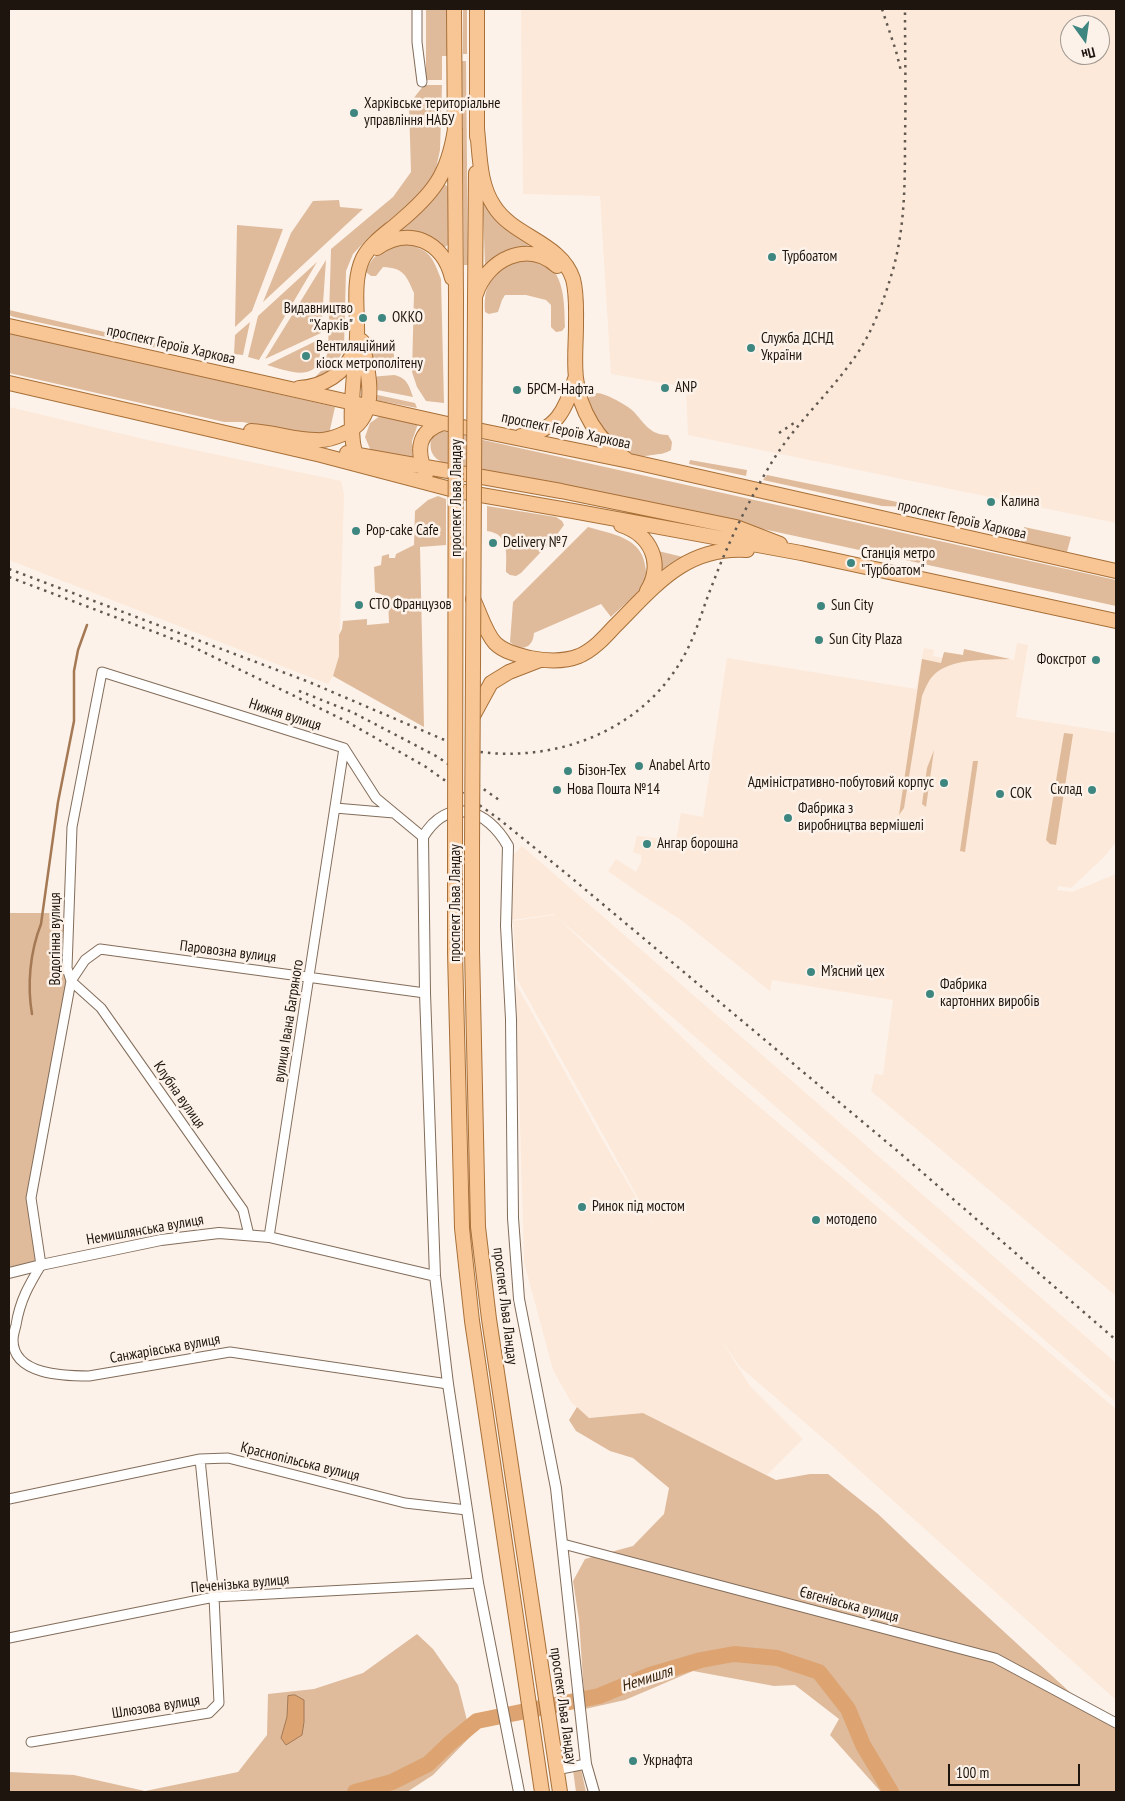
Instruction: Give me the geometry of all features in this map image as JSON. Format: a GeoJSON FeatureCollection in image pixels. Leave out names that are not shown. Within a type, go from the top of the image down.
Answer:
{"type":"FeatureCollection","features":[{"type":"Feature","properties":{"kind":"main road","name":"проспект Льва Ландау"},"geometry":{"type":"LineString","coordinates":[[454,9],[456,279],[455,953],[462,1228],[472,1321],[542,1792]]}},
{"type":"Feature","properties":{"kind":"main road","name":"проспект Льва Ландау"},"geometry":{"type":"LineString","coordinates":[[477,9],[472,950],[478,1227],[490,1329],[560,1792]]}},
{"type":"Feature","properties":{"kind":"main road"},"geometry":{"type":"LineString","coordinates":[[369,462],[353,443],[359,404],[358,280],[363,259],[371,246],[416,207],[438,181],[450,155],[455,129]]}},
{"type":"Feature","properties":{"kind":"main road"},"geometry":{"type":"LineString","coordinates":[[477,129],[484,184],[494,206],[508,222],[562,260],[570,271],[576,295],[576,378],[584,408],[596,430],[614,451],[634,462]]}},
{"type":"Feature","properties":{"kind":"main road"},"geometry":{"type":"LineString","coordinates":[[363,259],[378,247],[393,239],[406,237],[426,242],[436,248],[444,257],[451,273],[456,298]]}},
{"type":"Feature","properties":{"kind":"main road"},"geometry":{"type":"LineString","coordinates":[[475,298],[480,285],[494,267],[509,257],[525,253],[538,254],[553,262],[572,284],[576,295]]}},
{"type":"Feature","properties":{"kind":"main road"},"geometry":{"type":"LineString","coordinates":[[456,279],[475,279]]}},
{"type":"Feature","properties":{"kind":"main road"},"geometry":{"type":"LineString","coordinates":[[358,321],[369,390],[359,404]]}},
{"type":"Feature","properties":{"kind":"main road","name":"проспект Героїв Харкова"},"geometry":{"type":"LineString","coordinates":[[9,326],[443,423],[634,462],[1116,571]]}},
{"type":"Feature","properties":{"kind":"main road"},"geometry":{"type":"LineString","coordinates":[[282,387],[314,386],[332,378],[350,360],[357,337]]}},
{"type":"Feature","properties":{"kind":"main road"},"geometry":{"type":"LineString","coordinates":[[512,436],[538,432],[556,420],[568,403],[576,378]]}},
{"type":"Feature","properties":{"kind":"main road"},"geometry":{"type":"LineString","coordinates":[[9,383],[228,433],[369,462],[422,460],[441,470],[560,491],[736,526],[801,553]]}},
{"type":"Feature","properties":{"kind":"main road"},"geometry":{"type":"LineString","coordinates":[[443,423],[430,428],[424,434],[421,443],[422,460],[429,478],[444,488]]}},
{"type":"Feature","properties":{"kind":"main road"},"geometry":{"type":"LineString","coordinates":[[228,433],[256,431],[316,440],[333,438],[354,427]]}},
{"type":"Feature","properties":{"kind":"main road"},"geometry":{"type":"LineString","coordinates":[[228,433],[259,436],[369,462],[444,488],[486,497],[801,553],[1116,621]]}},
{"type":"Feature","properties":{"kind":"main road"},"geometry":{"type":"LineString","coordinates":[[573,511],[629,528],[643,537],[653,555],[655,570],[652,582],[641,600]]}},
{"type":"Feature","properties":{"kind":"main road"},"geometry":{"type":"LineString","coordinates":[[473,599],[490,636],[496,644],[509,652],[541,660],[567,660],[582,655],[600,641],[641,600],[679,567],[704,554],[734,549],[801,553]]}},
{"type":"Feature","properties":{"kind":"main road"},"geometry":{"type":"LineString","coordinates":[[473,716],[491,683],[509,672],[541,660]]}},
{"type":"Feature","properties":{"kind":"main road"},"geometry":{"type":"LineString","coordinates":[[539,1773],[556,1770]]}},
{"type":"Feature","properties":{"kind":"street"},"geometry":{"type":"LineString","coordinates":[[416,9],[417,42],[422,82]]}},
{"type":"Feature","properties":{"kind":"street","name":"Нижня вулиця"},"geometry":{"type":"LineString","coordinates":[[102,672],[344,748]]}},
{"type":"Feature","properties":{"kind":"street","name":"Водогінна вулиця"},"geometry":{"type":"LineString","coordinates":[[41,1265],[31,1198],[71,981],[67,968],[72,827],[102,672]]}},
{"type":"Feature","properties":{"kind":"street"},"geometry":{"type":"LineString","coordinates":[[344,748],[376,798],[423,837]]}},
{"type":"Feature","properties":{"kind":"street","name":"вулиця Івана Багряного"},"geometry":{"type":"LineString","coordinates":[[269,1237],[344,748]]}},
{"type":"Feature","properties":{"kind":"street"},"geometry":{"type":"LineString","coordinates":[[335,808],[394,813]]}},
{"type":"Feature","properties":{"kind":"street"},"geometry":{"type":"LineString","coordinates":[[519,1792],[478,1584],[434,1276],[425,993],[423,837],[431,826],[444,815],[464,812],[478,815],[490,822],[502,835],[508,846],[506,926],[511,1019],[514,1236],[519,1299],[556,1488],[586,1764],[594,1792]]}},
{"type":"Feature","properties":{"kind":"street","name":"Паровозна вулиця"},"geometry":{"type":"LineString","coordinates":[[71,981],[85,960],[100,949],[425,993]]}},
{"type":"Feature","properties":{"kind":"street","name":"Клубна вулиця"},"geometry":{"type":"LineString","coordinates":[[71,981],[101,1008],[242,1210],[249,1235]]}},
{"type":"Feature","properties":{"kind":"street","name":"Немишлянська вулиця"},"geometry":{"type":"LineString","coordinates":[[9,1273],[161,1240],[219,1233],[269,1237],[434,1276]]}},
{"type":"Feature","properties":{"kind":"street","name":"Санжарівська вулиця"},"geometry":{"type":"LineString","coordinates":[[41,1265],[26,1290],[18,1312],[13,1340],[16,1352],[21,1359],[31,1367],[49,1374],[89,1376],[230,1352],[448,1384]]}},
{"type":"Feature","properties":{"kind":"street","name":"Краснопільська вулиця"},"geometry":{"type":"LineString","coordinates":[[9,1500],[200,1459],[228,1458],[405,1503],[467,1510]]}},
{"type":"Feature","properties":{"kind":"street","name":"Шлюзова вулиця"},"geometry":{"type":"LineString","coordinates":[[31,1742],[209,1713],[219,1703],[214,1597],[200,1459]]}},
{"type":"Feature","properties":{"kind":"street","name":"Євгенівська вулиця"},"geometry":{"type":"LineString","coordinates":[[563,1544],[995,1658],[1116,1723]]}},
{"type":"Feature","properties":{"kind":"street","name":"Печенізька вулиця"},"geometry":{"type":"LineString","coordinates":[[9,1638],[214,1597],[478,1584]]}},
{"type":"Feature","properties":{"kind":"street"},"geometry":{"type":"LineString","coordinates":[[556,1770],[586,1764]]}},
{"type":"Feature","properties":{"kind":"shaded area"},"geometry":{"type":"Polygon","coordinates":[[[426,9],[449,9],[449,56],[442,56],[442,80],[426,80],[426,9]]]}},
{"type":"Feature","properties":{"kind":"shaded area"},"geometry":{"type":"Polygon","coordinates":[[[463,9],[467,9],[467,54],[463,54],[463,9]]]}},
{"type":"Feature","properties":{"kind":"shaded area","name":"Турбоатом"},"geometry":{"type":"Polygon","coordinates":[[[521,9],[1116,9],[1116,523],[688,435],[686,387],[611,374],[600,196],[523,194],[521,9]]]}},
{"type":"Feature","properties":{"kind":"shaded area"},"geometry":{"type":"Polygon","coordinates":[[[462,61],[466,61],[468,265],[464,265],[462,61]]]}},
{"type":"Feature","properties":{"kind":"shaded area"},"geometry":{"type":"Polygon","coordinates":[[[424,85],[442,85],[440,150],[435,173],[419,195],[369,237],[353,254],[346,271],[344,348],[337,361],[321,378],[315,377],[322,370],[328,351],[331,249],[393,197],[411,172],[409,104],[424,85]]]}},
{"type":"Feature","properties":{"kind":"shaded area"},"geometry":{"type":"Polygon","coordinates":[[[442,184],[448,188],[449,244],[445,247],[403,232],[401,229],[442,184]]]}},
{"type":"Feature","properties":{"kind":"shaded area"},"geometry":{"type":"Polygon","coordinates":[[[339,200],[340,207],[363,209],[263,302],[291,233],[313,201],[339,200]]]}},
{"type":"Feature","properties":{"kind":"shaded area"},"geometry":{"type":"Polygon","coordinates":[[[484,204],[530,245],[513,250],[485,265],[484,204]]]}},
{"type":"Feature","properties":{"kind":"shaded area"},"geometry":{"type":"Polygon","coordinates":[[[237,225],[283,229],[252,311],[235,327],[237,225]]]}},
{"type":"Feature","properties":{"kind":"shaded area"},"geometry":{"type":"Polygon","coordinates":[[[405,243],[429,255],[441,279],[444,403],[426,401],[417,387],[412,372],[414,293],[406,277],[396,269],[383,267],[376,276],[371,276],[366,272],[372,260],[381,252],[405,243]]]}},
{"type":"Feature","properties":{"kind":"shaded area"},"geometry":{"type":"Polygon","coordinates":[[[326,260],[321,333],[265,359],[326,260]]]}},
{"type":"Feature","properties":{"kind":"shaded area"},"geometry":{"type":"Polygon","coordinates":[[[514,260],[538,261],[554,271],[562,288],[565,327],[562,331],[556,332],[551,327],[551,305],[546,300],[526,295],[505,295],[498,312],[489,314],[485,312],[487,288],[490,282],[514,260]]]}},
{"type":"Feature","properties":{"kind":"shaded area"},"geometry":{"type":"Polygon","coordinates":[[[317,262],[259,360],[248,357],[258,316],[317,262]]]}},
{"type":"Feature","properties":{"kind":"shaded area"},"geometry":{"type":"Polygon","coordinates":[[[9,310],[205,355],[207,359],[14,317],[9,315],[9,310]]]}},
{"type":"Feature","properties":{"kind":"shaded area"},"geometry":{"type":"Polygon","coordinates":[[[250,322],[243,355],[234,354],[235,335],[250,322]]]}},
{"type":"Feature","properties":{"kind":"shaded area"},"geometry":{"type":"Polygon","coordinates":[[[9,333],[335,407],[329,434],[287,432],[243,422],[224,422],[9,373],[9,333]]]}},
{"type":"Feature","properties":{"kind":"shaded area"},"geometry":{"type":"Polygon","coordinates":[[[320,339],[319,359],[311,371],[289,371],[267,365],[320,339]]]}},
{"type":"Feature","properties":{"kind":"shaded area"},"geometry":{"type":"Polygon","coordinates":[[[383,345],[391,348],[394,356],[391,364],[383,367],[375,364],[372,356],[375,348],[383,345]]]}},
{"type":"Feature","properties":{"kind":"shaded area"},"geometry":{"type":"Polygon","coordinates":[[[394,375],[402,378],[407,383],[413,397],[372,389],[370,377],[394,375]]]}},
{"type":"Feature","properties":{"kind":"shaded area"},"geometry":{"type":"Polygon","coordinates":[[[597,393],[610,397],[626,406],[656,433],[668,435],[672,442],[671,450],[662,454],[640,456],[619,448],[597,421],[587,399],[597,393]]]}},
{"type":"Feature","properties":{"kind":"shaded area"},"geometry":{"type":"Polygon","coordinates":[[[373,394],[415,403],[417,408],[375,400],[373,394]]]}},
{"type":"Feature","properties":{"kind":"shaded area"},"geometry":{"type":"Polygon","coordinates":[[[9,407],[152,441],[341,481],[344,494],[339,656],[333,676],[328,684],[9,560],[9,407]]]}},
{"type":"Feature","properties":{"kind":"shaded area"},"geometry":{"type":"Polygon","coordinates":[[[380,416],[418,424],[412,441],[413,459],[371,451],[365,437],[370,423],[380,416]]]}},
{"type":"Feature","properties":{"kind":"shaded area"},"geometry":{"type":"Polygon","coordinates":[[[437,431],[1116,580],[1116,606],[740,524],[444,463],[439,461],[431,451],[431,438],[433,433],[437,431]]]}},
{"type":"Feature","properties":{"kind":"shaded area"},"geometry":{"type":"Polygon","coordinates":[[[690,460],[747,470],[746,476],[689,464],[690,460]]]}},
{"type":"Feature","properties":{"kind":"shaded area"},"geometry":{"type":"Polygon","coordinates":[[[767,475],[912,505],[912,507],[882,506],[763,480],[767,475]]]}},
{"type":"Feature","properties":{"kind":"shaded area"},"geometry":{"type":"Polygon","coordinates":[[[438,496],[446,499],[446,545],[420,547],[424,727],[333,676],[339,656],[339,635],[343,621],[367,619],[367,625],[389,623],[388,597],[375,592],[374,567],[381,565],[382,556],[389,554],[389,558],[395,558],[396,554],[414,545],[415,511],[428,500],[438,496]]]}},
{"type":"Feature","properties":{"kind":"shaded area"},"geometry":{"type":"Polygon","coordinates":[[[487,506],[556,517],[564,525],[521,573],[516,576],[510,575],[506,572],[506,552],[503,541],[500,536],[487,531],[487,506]]]}},
{"type":"Feature","properties":{"kind":"shaded area"},"geometry":{"type":"Polygon","coordinates":[[[588,527],[624,538],[638,548],[646,569],[644,584],[611,617],[601,604],[534,633],[529,646],[522,648],[514,645],[510,642],[513,602],[588,527]]]}},
{"type":"Feature","properties":{"kind":"shaded area"},"geometry":{"type":"Polygon","coordinates":[[[1024,527],[1071,537],[1067,552],[1021,542],[1024,527]]]}},
{"type":"Feature","properties":{"kind":"shaded area"},"geometry":{"type":"Polygon","coordinates":[[[654,550],[683,557],[660,576],[654,550]]]}},
{"type":"Feature","properties":{"kind":"shaded area"},"geometry":{"type":"Polygon","coordinates":[[[1017,643],[1028,645],[1016,717],[1116,733],[1116,842],[1105,856],[1071,888],[1058,886],[1057,890],[1072,892],[1116,874],[1116,1296],[871,1091],[875,1074],[883,1075],[893,1000],[772,980],[770,991],[681,920],[608,871],[616,859],[636,872],[641,862],[641,855],[633,852],[637,836],[676,840],[681,813],[703,817],[727,658],[916,689],[924,648],[934,650],[933,656],[943,658],[944,652],[963,655],[964,649],[1014,660],[1017,643]]]}},
{"type":"Feature","properties":{"kind":"shaded area"},"geometry":{"type":"Polygon","coordinates":[[[964,649],[1010,659],[962,662],[945,667],[934,674],[922,696],[904,808],[899,815],[922,659],[941,663],[944,652],[963,655],[964,649]]]}},
{"type":"Feature","properties":{"kind":"shaded area"},"geometry":{"type":"Polygon","coordinates":[[[1064,733],[1073,734],[1056,845],[1050,844],[1046,840],[1064,733]]]}},
{"type":"Feature","properties":{"kind":"shaded area"},"geometry":{"type":"Polygon","coordinates":[[[934,750],[926,807],[922,804],[927,768],[934,750]]]}},
{"type":"Feature","properties":{"kind":"shaded area"},"geometry":{"type":"Polygon","coordinates":[[[973,761],[978,761],[965,852],[960,851],[973,761]]]}},
{"type":"Feature","properties":{"kind":"shaded area"},"geometry":{"type":"Polygon","coordinates":[[[522,846],[1116,1363],[1116,1402],[557,917],[717,1071],[1116,1409],[1116,1700],[831,1445],[740,1367],[721,1340],[750,1386],[803,1439],[767,1475],[643,1413],[589,1418],[571,1402],[553,1370],[524,1262],[516,984],[610,1153],[658,1234],[517,979],[513,921],[555,915],[512,920],[511,857],[522,846]]]}},
{"type":"Feature","properties":{"kind":"shaded area"},"geometry":{"type":"Polygon","coordinates":[[[9,913],[60,913],[63,919],[67,968],[71,981],[31,1198],[41,1265],[9,1273],[9,913]]]}},
{"type":"Feature","properties":{"kind":"shaded area"},"geometry":{"type":"Polygon","coordinates":[[[577,1407],[589,1418],[643,1413],[776,1480],[810,1474],[828,1474],[878,1514],[1087,1708],[1116,1720],[1116,1792],[881,1792],[830,1735],[839,1719],[795,1685],[774,1686],[693,1671],[625,1700],[585,1709],[579,1620],[573,1581],[585,1559],[633,1546],[664,1514],[669,1488],[633,1458],[610,1451],[576,1431],[569,1420],[577,1407]]]}},
{"type":"Feature","properties":{"kind":"shaded area"},"geometry":{"type":"Polygon","coordinates":[[[417,1634],[433,1649],[458,1685],[471,1736],[433,1775],[407,1792],[9,1792],[9,1772],[74,1775],[145,1791],[238,1772],[267,1735],[268,1694],[314,1689],[363,1673],[417,1634]]]}},
{"type":"Feature","properties":{"kind":"shaded area"},"geometry":{"type":"Polygon","coordinates":[[[295,1695],[304,1700],[302,1735],[286,1745],[281,1738],[287,1717],[288,1696],[295,1695]]]}},
{"type":"Feature","properties":{"kind":"shaded area"},"geometry":{"type":"Polygon","coordinates":[[[581,1769],[586,1792],[576,1792],[573,1770],[581,1769]]]}},
{"type":"Feature","properties":{"kind":"waterway"},"geometry":{"type":"LineString","coordinates":[[32,1014],[30,969],[34,946],[41,924],[58,802],[74,721],[74,671],[78,650],[87,625]]}},
{"type":"Feature","properties":{"kind":"waterway","name":"Немишля"},"geometry":{"type":"LineString","coordinates":[[355,1792],[392,1782],[428,1764],[477,1721],[599,1696],[650,1675],[701,1660],[734,1654],[777,1658],[819,1672],[848,1709],[863,1745],[891,1792]]}},
{"type":"Feature","properties":{"kind":"railway"},"geometry":{"type":"LineString","coordinates":[[882,9],[901,71]]}},
{"type":"Feature","properties":{"kind":"railway"},"geometry":{"type":"LineString","coordinates":[[473,751],[504,754],[535,752],[565,746],[594,736],[622,722],[646,703],[667,681],[685,654],[725,553],[761,481],[789,437],[857,354],[879,312],[887,289],[898,250],[904,202],[905,9]]}},
{"type":"Feature","properties":{"kind":"railway"},"geometry":{"type":"LineString","coordinates":[[779,433],[794,423]]}},
{"type":"Feature","properties":{"kind":"railway"},"geometry":{"type":"LineString","coordinates":[[9,569],[309,682],[454,744]]}},
{"type":"Feature","properties":{"kind":"railway"},"geometry":{"type":"LineString","coordinates":[[9,577],[189,645],[346,721],[426,767],[499,819],[568,875],[901,1154],[1116,1340]]}},
{"type":"Feature","properties":{"kind":"railway"},"geometry":{"type":"LineString","coordinates":[[299,691],[352,712],[438,757],[502,802]]}},
{"type":"Feature","properties":{"kind":"place","name":"Харківське територіальне управління НАБУ"},"geometry":{"type":"Point","coordinates":[354,113]}},
{"type":"Feature","properties":{"kind":"place","name":"Турбоатом"},"geometry":{"type":"Point","coordinates":[772,257]}},
{"type":"Feature","properties":{"kind":"place","name":"Видавництво \"Харків\""},"geometry":{"type":"Point","coordinates":[363,318]}},
{"type":"Feature","properties":{"kind":"place","name":"ОККО"},"geometry":{"type":"Point","coordinates":[382,318]}},
{"type":"Feature","properties":{"kind":"place","name":"Служба ДСНД України"},"geometry":{"type":"Point","coordinates":[751,348]}},
{"type":"Feature","properties":{"kind":"place","name":"Вентиляційний кіоск метрополітену"},"geometry":{"type":"Point","coordinates":[306,356]}},
{"type":"Feature","properties":{"kind":"place","name":"ANP"},"geometry":{"type":"Point","coordinates":[665,388]}},
{"type":"Feature","properties":{"kind":"place","name":"БРСМ-Нафта"},"geometry":{"type":"Point","coordinates":[517,390]}},
{"type":"Feature","properties":{"kind":"place","name":"Калина"},"geometry":{"type":"Point","coordinates":[991,502]}},
{"type":"Feature","properties":{"kind":"place","name":"Pop-cake Cafe"},"geometry":{"type":"Point","coordinates":[356,531]}},
{"type":"Feature","properties":{"kind":"place","name":"Delivery №7"},"geometry":{"type":"Point","coordinates":[493,543]}},
{"type":"Feature","properties":{"kind":"place","name":"Станція метро \"Турбоатом\""},"geometry":{"type":"Point","coordinates":[851,563]}},
{"type":"Feature","properties":{"kind":"place","name":"СТО Французов"},"geometry":{"type":"Point","coordinates":[359,605]}},
{"type":"Feature","properties":{"kind":"place","name":"Sun City"},"geometry":{"type":"Point","coordinates":[821,606]}},
{"type":"Feature","properties":{"kind":"place","name":"Sun City Plaza"},"geometry":{"type":"Point","coordinates":[819,640]}},
{"type":"Feature","properties":{"kind":"place","name":"Фокстрот"},"geometry":{"type":"Point","coordinates":[1096,660]}},
{"type":"Feature","properties":{"kind":"place","name":"Anabel Arto"},"geometry":{"type":"Point","coordinates":[639,766]}},
{"type":"Feature","properties":{"kind":"place","name":"Бізон-Тех"},"geometry":{"type":"Point","coordinates":[568,771]}},
{"type":"Feature","properties":{"kind":"place","name":"Адміністративно-побутовий корпус"},"geometry":{"type":"Point","coordinates":[944,783]}},
{"type":"Feature","properties":{"kind":"place","name":"Нова Пошта №14"},"geometry":{"type":"Point","coordinates":[557,790]}},
{"type":"Feature","properties":{"kind":"place","name":"Склад"},"geometry":{"type":"Point","coordinates":[1092,790]}},
{"type":"Feature","properties":{"kind":"place","name":"СОК"},"geometry":{"type":"Point","coordinates":[1000,794]}},
{"type":"Feature","properties":{"kind":"place","name":"Фабрика з виробництва вермішелі"},"geometry":{"type":"Point","coordinates":[788,818]}},
{"type":"Feature","properties":{"kind":"place","name":"Ангар борошна"},"geometry":{"type":"Point","coordinates":[647,844]}},
{"type":"Feature","properties":{"kind":"place","name":"М’ясний цех"},"geometry":{"type":"Point","coordinates":[811,972]}},
{"type":"Feature","properties":{"kind":"place","name":"Фабрика картонних виробів"},"geometry":{"type":"Point","coordinates":[930,994]}},
{"type":"Feature","properties":{"kind":"place","name":"Ринок під мостом"},"geometry":{"type":"Point","coordinates":[582,1207]}},
{"type":"Feature","properties":{"kind":"place","name":"мотодепо"},"geometry":{"type":"Point","coordinates":[816,1220]}},
{"type":"Feature","properties":{"kind":"place","name":"Укрнафта"},"geometry":{"type":"Point","coordinates":[633,1761]}}]}
